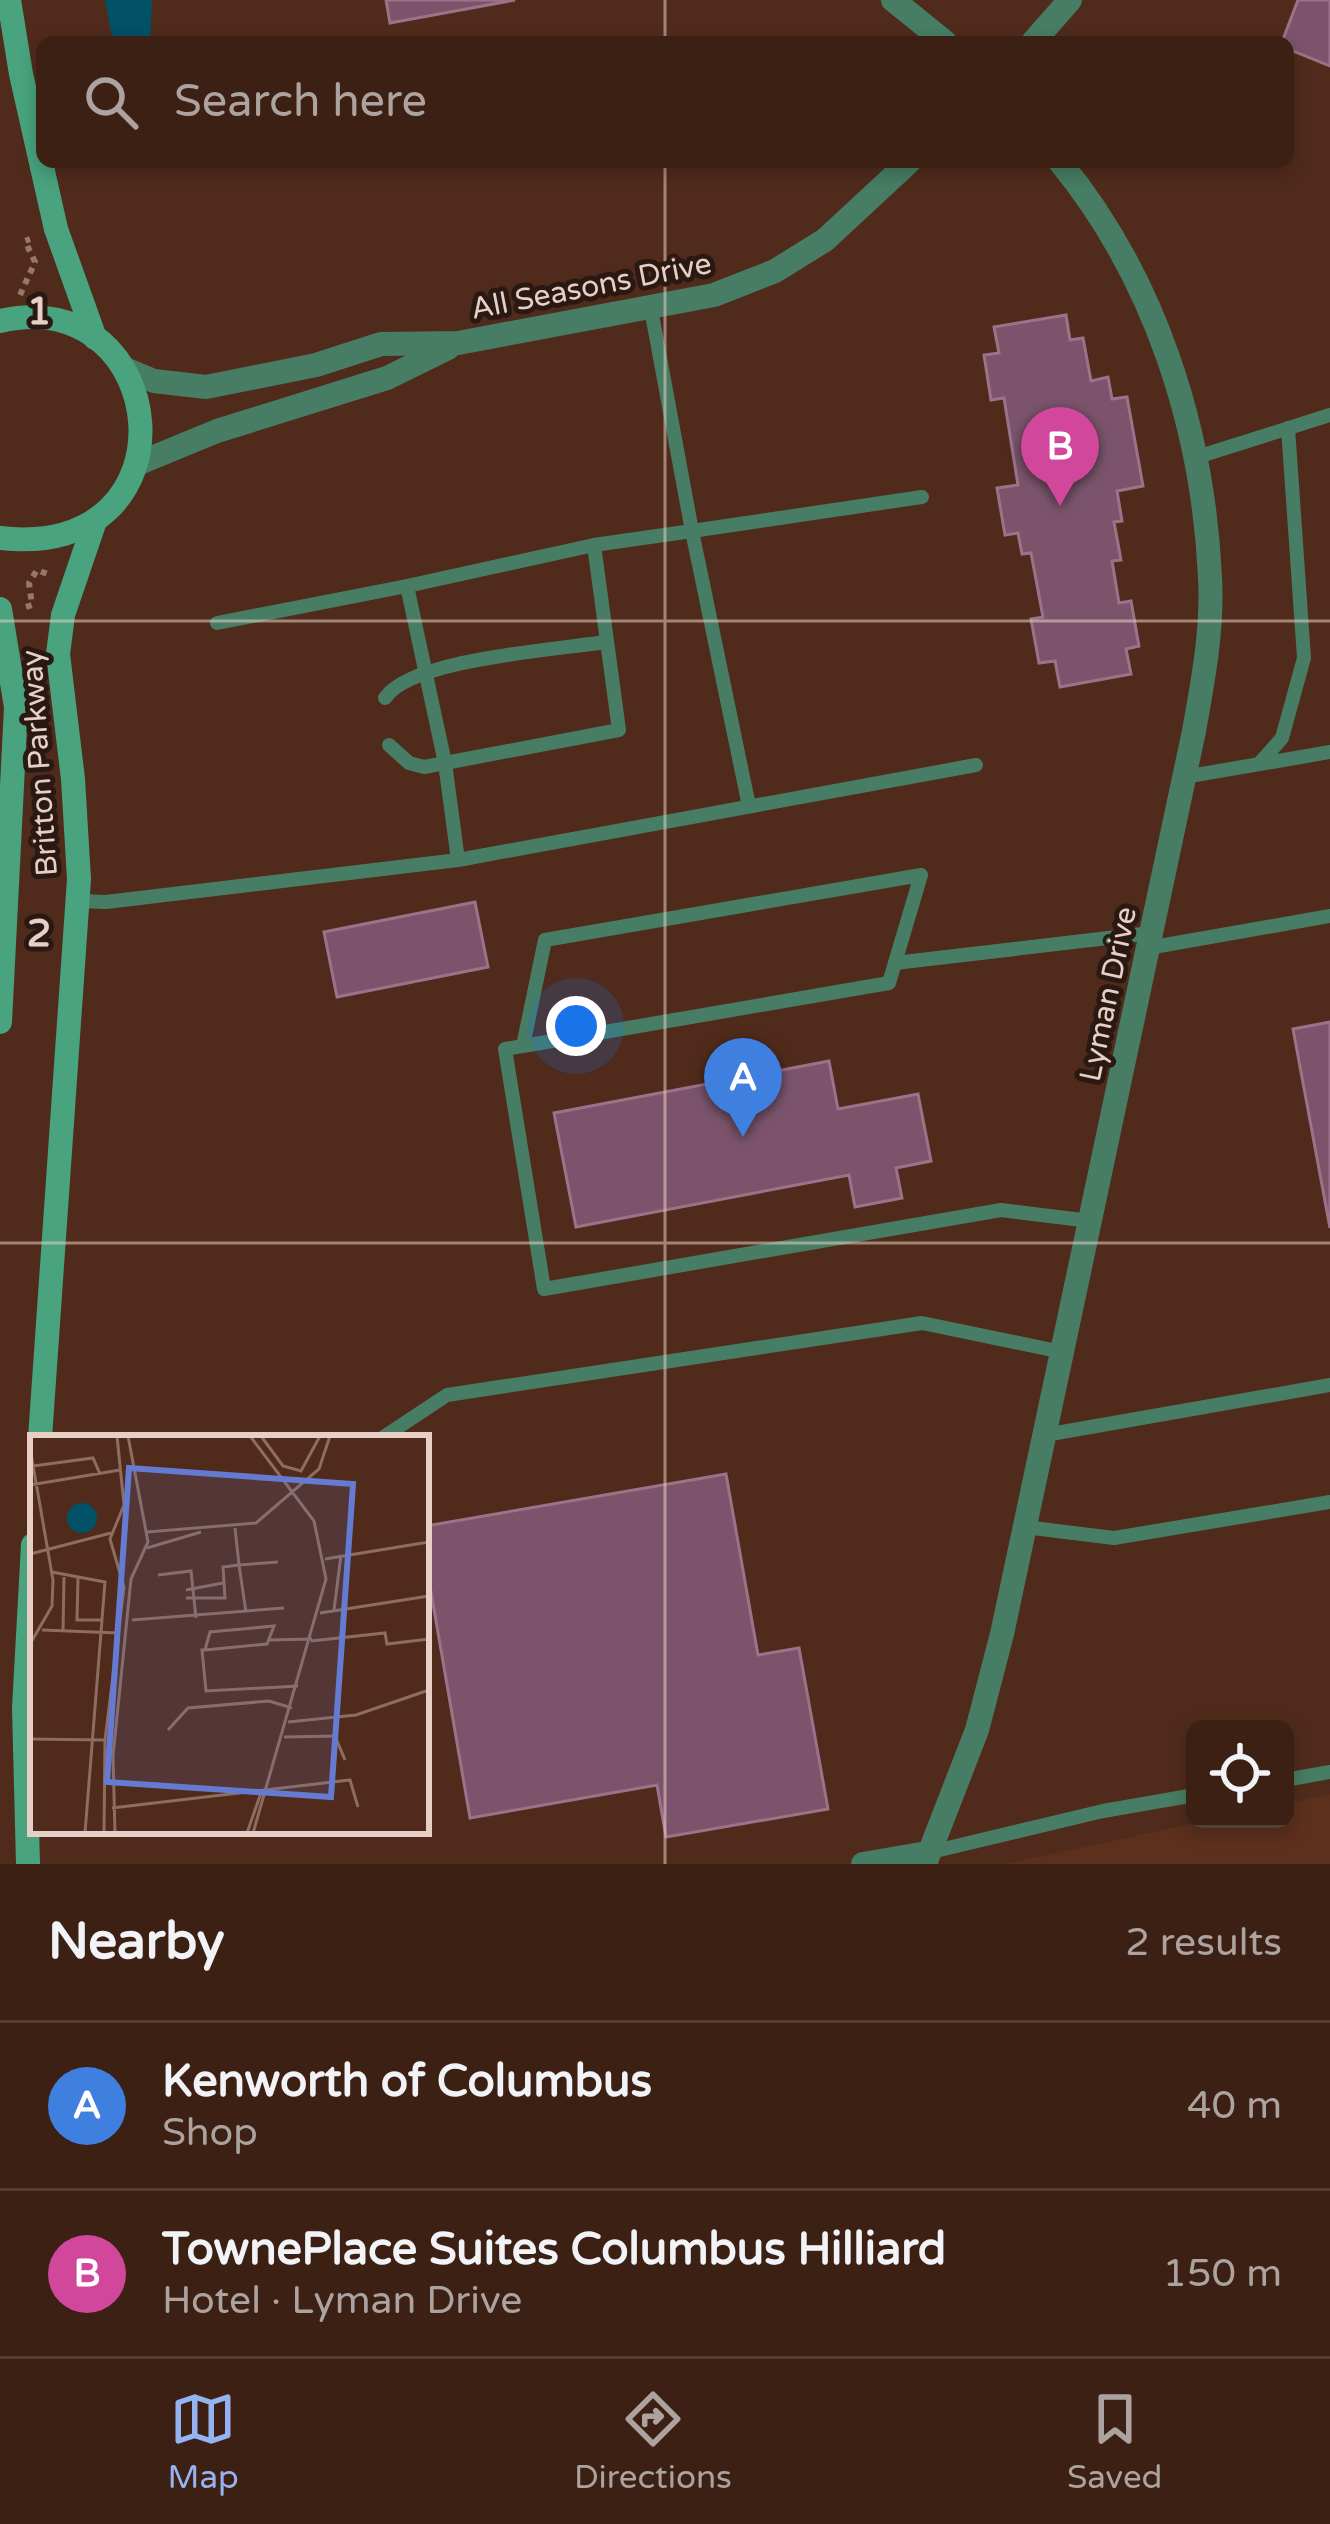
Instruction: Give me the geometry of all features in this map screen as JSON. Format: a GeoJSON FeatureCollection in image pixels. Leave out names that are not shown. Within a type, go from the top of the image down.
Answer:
{"type":"FeatureCollection","features":[{"type":"Feature","properties":{"kind":"main road"},"geometry":{"type":"LineString","coordinates":[[9,0],[36,140]]}},
{"type":"Feature","properties":{"kind":"main road"},"geometry":{"type":"LineString","coordinates":[[42,168],[56,229],[95,338]]}},
{"type":"Feature","properties":{"kind":"main road"},"geometry":{"type":"LineString","coordinates":[[0,321],[45,318],[95,338],[125,369],[140,416],[136,464],[121,496],[95,521],[65,536],[33,542],[0,538]]}},
{"type":"Feature","properties":{"kind":"main road","name":"Britton Parkway"},"geometry":{"type":"LineString","coordinates":[[40,1435],[78,901],[73,779],[58,655],[62,615],[95,521]]}},
{"type":"Feature","properties":{"kind":"main road","name":"Britton Parkway"},"geometry":{"type":"LineString","coordinates":[[0,1022],[16,707],[9,609]]}},
{"type":"Feature","properties":{"kind":"main road"},"geometry":{"type":"LineString","coordinates":[[28,1864],[24,1708],[30,1599]]}},
{"type":"Feature","properties":{"kind":"street"},"geometry":{"type":"LineString","coordinates":[[893,0],[938,36]]}},
{"type":"Feature","properties":{"kind":"street"},"geometry":{"type":"LineString","coordinates":[[1038,36],[1070,0]]}},
{"type":"Feature","properties":{"kind":"street","name":"All Seasons Drive"},"geometry":{"type":"LineString","coordinates":[[125,369],[154,381],[206,387],[316,365],[381,344],[458,343],[715,295],[775,271],[825,240],[903,168]]}},
{"type":"Feature","properties":{"kind":"street","name":"Lyman Drive"},"geometry":{"type":"LineString","coordinates":[[923,1860],[977,1730],[1025,1527],[1200,701],[1209,622],[1210,576],[1195,458],[1179,390],[1150,305],[1115,238],[1064,168]]}},
{"type":"Feature","properties":{"kind":"street","name":"All Seasons Drive"},"geometry":{"type":"LineString","coordinates":[[136,464],[217,431],[387,378],[458,343]]}},
{"type":"Feature","properties":{"kind":"street"},"geometry":{"type":"LineString","coordinates":[[862,1864],[923,1860]]}},
{"type":"Feature","properties":{"kind":"lane"},"geometry":{"type":"LineString","coordinates":[[651,309],[749,806]]}},
{"type":"Feature","properties":{"kind":"lane"},"geometry":{"type":"LineString","coordinates":[[1195,458],[1330,415]]}},
{"type":"Feature","properties":{"kind":"lane"},"geometry":{"type":"LineString","coordinates":[[1259,764],[1282,738],[1304,658],[1288,428]]}},
{"type":"Feature","properties":{"kind":"lane"},"geometry":{"type":"LineString","coordinates":[[217,623],[594,545],[922,497]]}},
{"type":"Feature","properties":{"kind":"lane"},"geometry":{"type":"LineString","coordinates":[[389,745],[409,763],[424,767],[619,730],[594,545]]}},
{"type":"Feature","properties":{"kind":"lane"},"geometry":{"type":"LineString","coordinates":[[407,586],[445,763],[458,860]]}},
{"type":"Feature","properties":{"kind":"lane"},"geometry":{"type":"LineString","coordinates":[[385,698],[394,686],[426,670],[605,642]]}},
{"type":"Feature","properties":{"kind":"lane"},"geometry":{"type":"LineString","coordinates":[[1184,777],[1330,752]]}},
{"type":"Feature","properties":{"kind":"lane"},"geometry":{"type":"LineString","coordinates":[[78,901],[106,902],[458,860],[976,765]]}},
{"type":"Feature","properties":{"kind":"lane"},"geometry":{"type":"LineString","coordinates":[[523,1046],[545,940],[921,875],[889,983],[523,1046],[505,1049],[544,1289],[1001,1210],[1090,1221]]}},
{"type":"Feature","properties":{"kind":"lane"},"geometry":{"type":"LineString","coordinates":[[895,963],[1150,941],[1330,916]]}},
{"type":"Feature","properties":{"kind":"lane"},"geometry":{"type":"LineString","coordinates":[[387,1435],[447,1396],[922,1323],[1062,1352]]}},
{"type":"Feature","properties":{"kind":"lane"},"geometry":{"type":"LineString","coordinates":[[1045,1435],[1330,1385]]}},
{"type":"Feature","properties":{"kind":"lane"},"geometry":{"type":"LineString","coordinates":[[1025,1527],[1114,1538],[1330,1502]]}},
{"type":"Feature","properties":{"kind":"lane"},"geometry":{"type":"LineString","coordinates":[[1294,1778],[1330,1772]]}},
{"type":"Feature","properties":{"kind":"lane"},"geometry":{"type":"LineString","coordinates":[[923,1860],[1103,1811],[1186,1797]]}},
{"type":"Feature","properties":{"kind":"path"},"geometry":{"type":"LineString","coordinates":[[4,295],[17,300],[34,262],[25,242],[38,236]]}},
{"type":"Feature","properties":{"kind":"path"},"geometry":{"type":"LineString","coordinates":[[9,609],[32,605],[29,584],[37,570],[51,575]]}},
{"type":"Feature","properties":{"kind":"shaded area"},"geometry":{"type":"Polygon","coordinates":[[[1330,1794],[1330,1864],[1005,1864],[1186,1825],[1294,1828],[1294,1802],[1330,1794]]]}},
{"type":"Feature","properties":{"kind":"water"},"geometry":{"type":"Polygon","coordinates":[[[105,0],[152,0],[150,36],[112,36],[105,0]]]}},
{"type":"Feature","properties":{"kind":"building"},"geometry":{"type":"Polygon","coordinates":[[[386,0],[515,0],[390,23],[386,0]]]}},
{"type":"Feature","properties":{"kind":"building"},"geometry":{"type":"Polygon","coordinates":[[[1298,0],[1330,0],[1330,66],[1294,51],[1294,36],[1284,36],[1298,0]]]}},
{"type":"Feature","properties":{"kind":"building"},"geometry":{"type":"Polygon","coordinates":[[[1066,315],[1070,340],[1083,338],[1091,381],[1108,377],[1112,399],[1127,397],[1143,486],[1117,491],[1122,521],[1114,522],[1121,560],[1112,561],[1119,603],[1131,601],[1139,646],[1126,649],[1131,674],[1060,687],[1055,661],[1039,663],[1031,619],[1043,617],[1031,553],[1022,554],[1018,533],[1005,535],[997,488],[1018,485],[1004,398],[991,400],[984,355],[999,353],[994,327],[1066,315]]]}},
{"type":"Feature","properties":{"kind":"building"},"geometry":{"type":"Polygon","coordinates":[[[475,902],[488,967],[337,997],[324,932],[475,902]]]}},
{"type":"Feature","properties":{"kind":"building"},"geometry":{"type":"Polygon","coordinates":[[[1330,1022],[1330,1228],[1293,1029],[1330,1022]]]}},
{"type":"Feature","properties":{"kind":"building"},"geometry":{"type":"Polygon","coordinates":[[[829,1061],[838,1109],[918,1094],[931,1161],[896,1168],[902,1198],[855,1207],[849,1175],[576,1227],[554,1113],[829,1061]]]}},
{"type":"Feature","properties":{"kind":"building"},"geometry":{"type":"Polygon","coordinates":[[[726,1474],[758,1655],[799,1648],[828,1809],[666,1837],[657,1785],[470,1818],[429,1580],[429,1525],[726,1474]]]}},
{"type":"Feature","properties":{"kind":"place","name":"TownePlace Suites Columbus Hilliard"},"geometry":{"type":"Point","coordinates":[1060,506]}},
{"type":"Feature","properties":{"kind":"place","name":"Kenworth of Columbus"},"geometry":{"type":"Point","coordinates":[743,1137]}}]}
